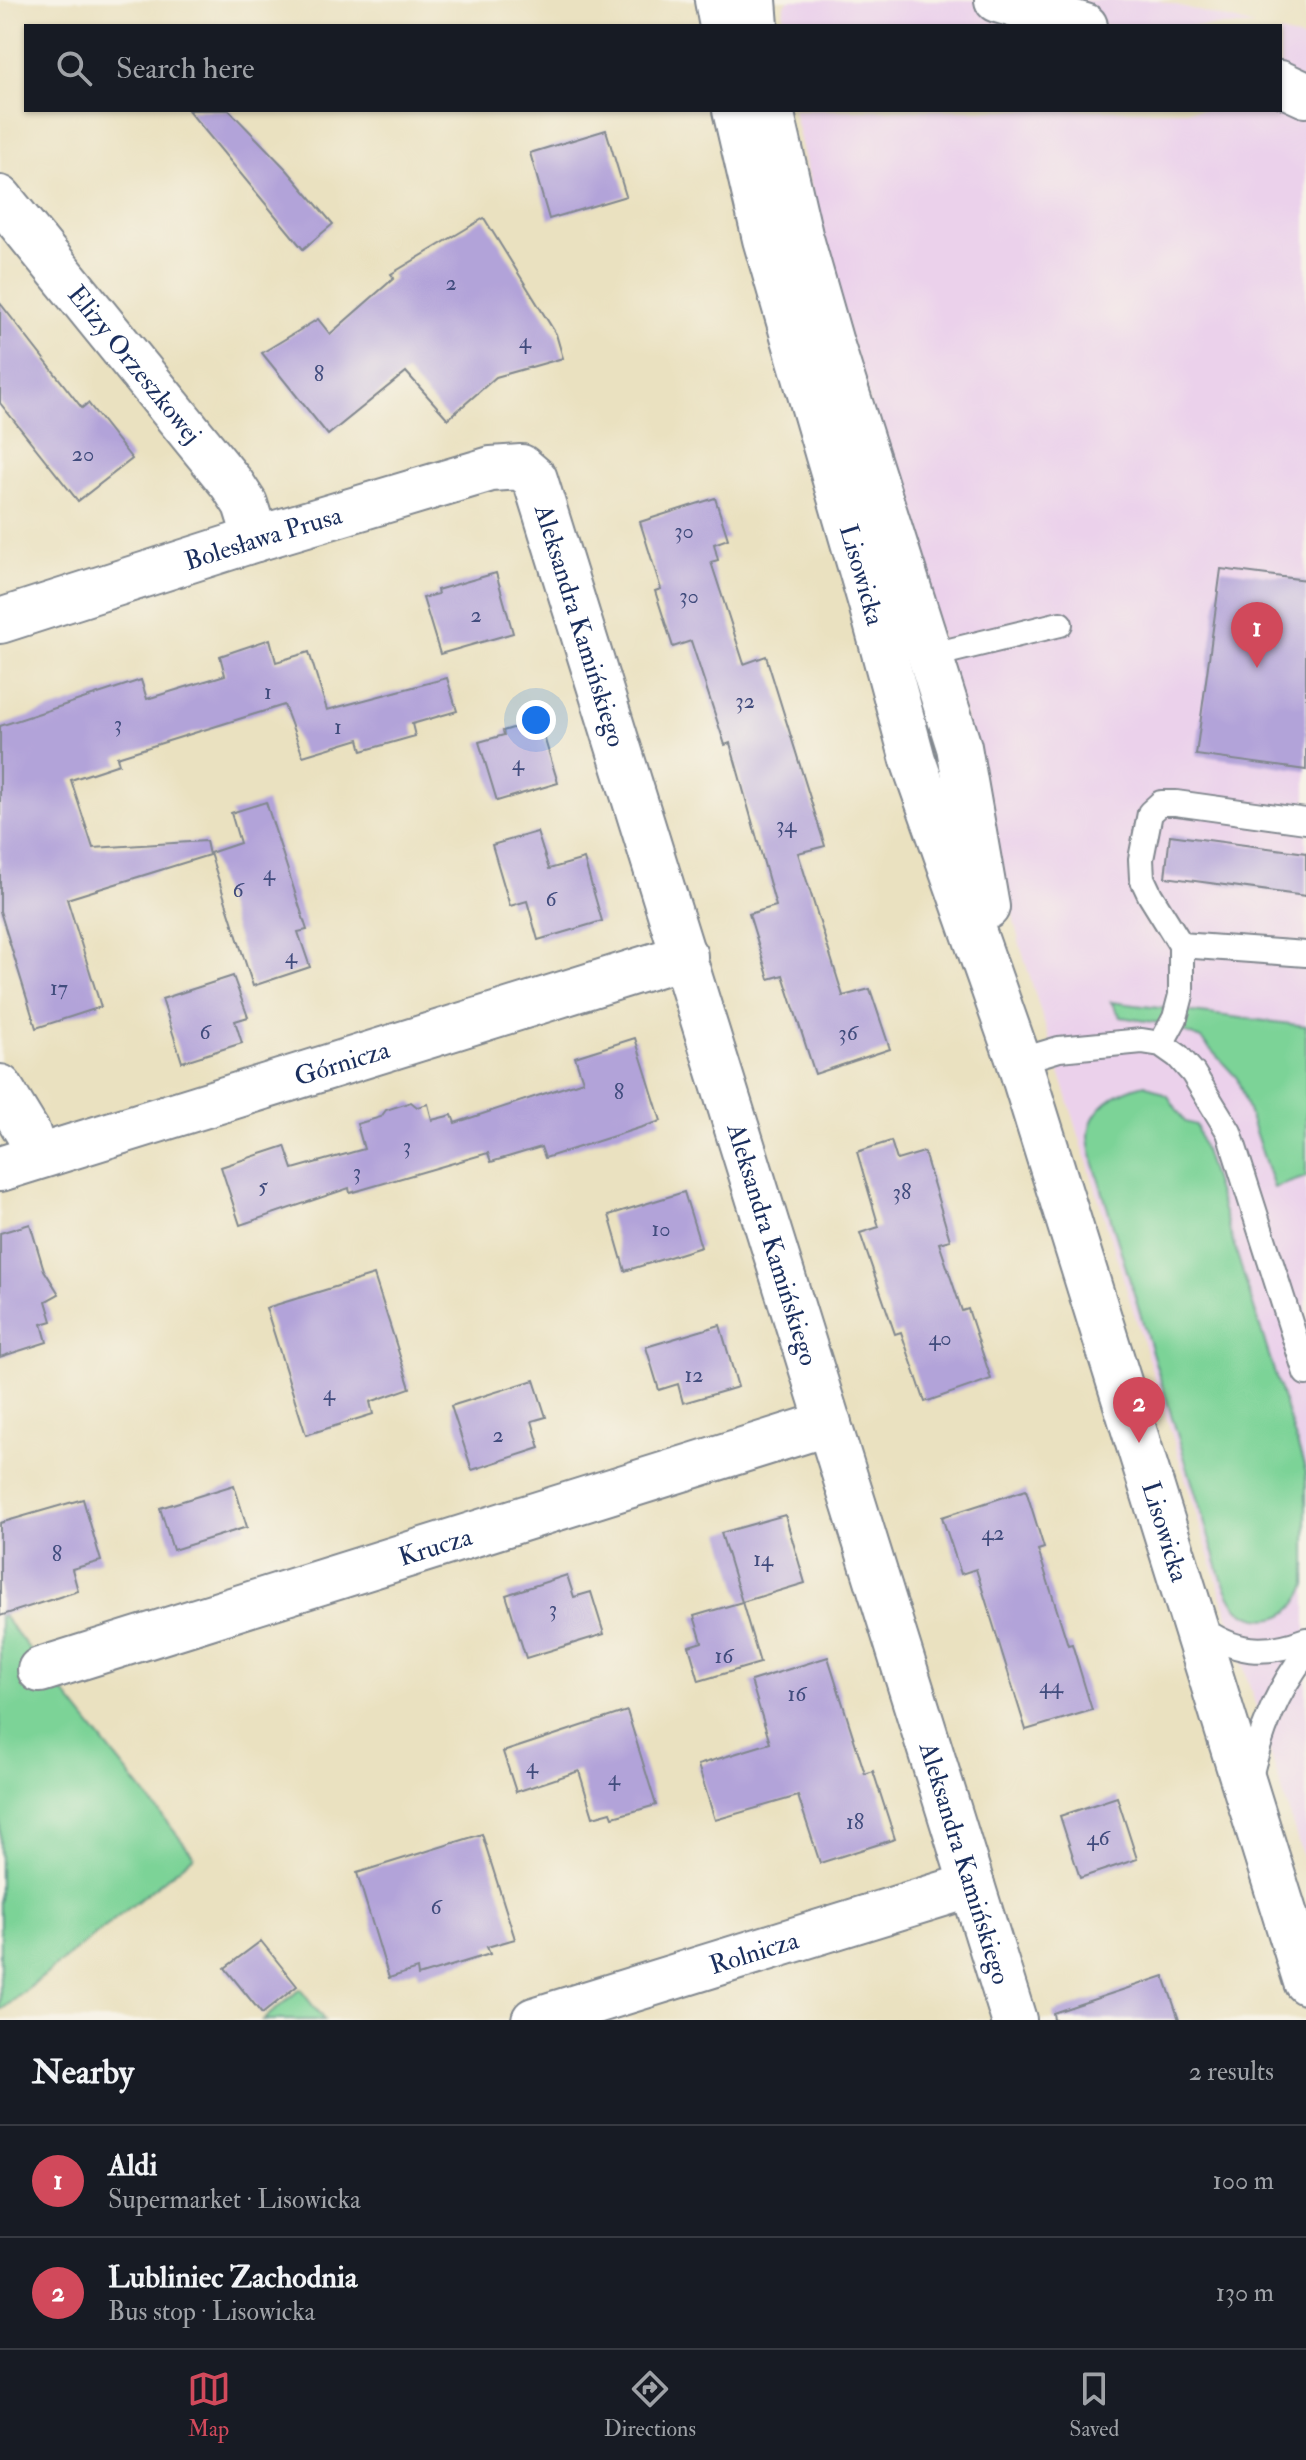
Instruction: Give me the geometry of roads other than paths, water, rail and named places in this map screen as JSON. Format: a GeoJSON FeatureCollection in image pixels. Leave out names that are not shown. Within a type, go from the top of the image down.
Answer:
{"type":"FeatureCollection","features":[{"type":"Feature","properties":{"kind":"street"},"geometry":{"type":"LineString","coordinates":[[717,0],[722,24]]}},
{"type":"Feature","properties":{"kind":"street"},"geometry":{"type":"LineString","coordinates":[[754,0],[758,24]]}},
{"type":"Feature","properties":{"kind":"street"},"geometry":{"type":"LineString","coordinates":[[759,24],[773,0]]}},
{"type":"Feature","properties":{"kind":"street"},"geometry":{"type":"LineString","coordinates":[[997,0],[1078,24]]}},
{"type":"Feature","properties":{"kind":"street"},"geometry":{"type":"LineString","coordinates":[[1282,84],[1306,95]]}},
{"type":"Feature","properties":{"kind":"street","name":"Lisowicka"},"geometry":{"type":"LineString","coordinates":[[735,112],[765,239],[913,760],[1015,1048],[1306,1982]]}},
{"type":"Feature","properties":{"kind":"street","name":"Lisowicka"},"geometry":{"type":"LineString","coordinates":[[771,112],[800,235],[959,747],[1015,1048]]}},
{"type":"Feature","properties":{"kind":"street","name":"Elizy Orzeszkowej"},"geometry":{"type":"LineString","coordinates":[[0,198],[232,484],[245,504],[256,539]]}},
{"type":"Feature","properties":{"kind":"street","name":"Bolesława Prusa"},"geometry":{"type":"LineString","coordinates":[[0,621],[256,539],[491,469],[521,467],[529,472]]}},
{"type":"Feature","properties":{"kind":"street","name":"Aleksandra Kamińskiego"},"geometry":{"type":"LineString","coordinates":[[529,472],[539,488],[1014,2020]]}},
{"type":"Feature","properties":{"kind":"street","name":"Górnicza"},"geometry":{"type":"LineString","coordinates":[[18,1163],[685,956]]}},
{"type":"Feature","properties":{"kind":"street"},"geometry":{"type":"LineString","coordinates":[[0,1087],[28,1133],[18,1163]]}},
{"type":"Feature","properties":{"kind":"street","name":"Krucza"},"geometry":{"type":"LineString","coordinates":[[40,1670],[829,1423]]}},
{"type":"Feature","properties":{"kind":"street","name":"Rolnicza"},"geometry":{"type":"LineString","coordinates":[[534,2020],[972,1885]]}},
{"type":"Feature","properties":{"kind":"lane"},"geometry":{"type":"LineString","coordinates":[[871,604],[894,640],[929,656],[1060,624]]}},
{"type":"Feature","properties":{"kind":"lane"},"geometry":{"type":"LineString","coordinates":[[902,718],[917,674],[929,656]]}},
{"type":"Feature","properties":{"kind":"lane"},"geometry":{"type":"LineString","coordinates":[[1161,1044],[1175,1018],[1181,995],[1181,945],[1142,878],[1141,859],[1150,813],[1161,803],[1176,803],[1306,821]]}},
{"type":"Feature","properties":{"kind":"lane"},"geometry":{"type":"LineString","coordinates":[[1181,945],[1306,954]]}},
{"type":"Feature","properties":{"kind":"lane"},"geometry":{"type":"LineString","coordinates":[[1015,1048],[1059,1049],[1142,1041],[1161,1044],[1178,1056],[1193,1073],[1229,1132],[1306,1373]]}},
{"type":"Feature","properties":{"kind":"lane"},"geometry":{"type":"LineString","coordinates":[[1197,1626],[1222,1644],[1252,1650],[1285,1648],[1306,1640]]}},
{"type":"Feature","properties":{"kind":"lane"},"geometry":{"type":"LineString","coordinates":[[1247,1791],[1257,1747],[1272,1710],[1290,1673],[1306,1653]]}},
{"type":"Feature","properties":{"kind":"place","name":"Aldi"},"geometry":{"type":"Point","coordinates":[1257,668]}},
{"type":"Feature","properties":{"kind":"place","name":"Lubliniec Zachodnia"},"geometry":{"type":"Point","coordinates":[1139,1443]}}]}
